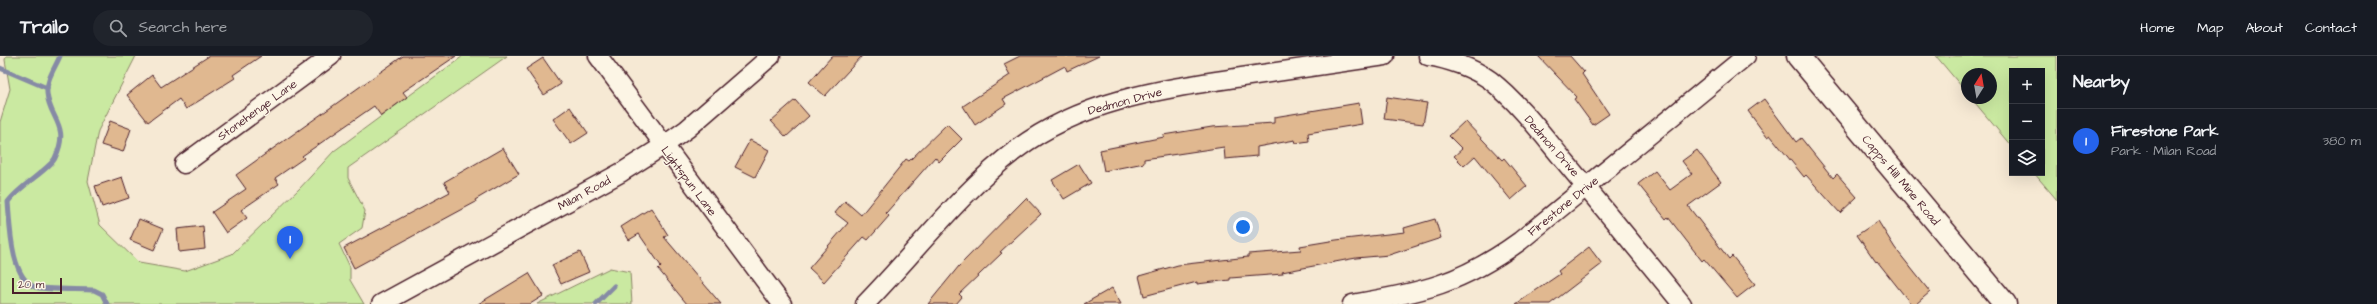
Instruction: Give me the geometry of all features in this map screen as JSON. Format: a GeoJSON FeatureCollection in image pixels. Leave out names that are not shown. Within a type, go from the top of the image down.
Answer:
{"type":"FeatureCollection","features":[{"type":"Feature","properties":{"kind":"street","name":"Lightspun Lane"},"geometry":{"type":"LineString","coordinates":[[598,56],[663,146],[782,304]]}},
{"type":"Feature","properties":{"kind":"street","name":"Milan Road"},"geometry":{"type":"LineString","coordinates":[[381,304],[622,172],[663,146],[699,119],[771,56]]}},
{"type":"Feature","properties":{"kind":"street","name":"Dedmon Drive"},"geometry":{"type":"LineString","coordinates":[[865,304],[992,170],[1018,148],[1064,121],[1111,102],[1159,91],[1385,56]]}},
{"type":"Feature","properties":{"kind":"street","name":"Dedmon Drive"},"geometry":{"type":"LineString","coordinates":[[1428,56],[1451,62],[1489,80],[1515,104],[1587,187],[1682,304]]}},
{"type":"Feature","properties":{"kind":"street","name":"Firestone Drive"},"geometry":{"type":"LineString","coordinates":[[1352,304],[1403,296],[1433,288],[1459,279],[1491,262],[1587,187],[1746,56]]}},
{"type":"Feature","properties":{"kind":"street","name":"Capps Hill Mine Road"},"geometry":{"type":"LineString","coordinates":[[1798,56],[2006,304]]}},
{"type":"Feature","properties":{"kind":"street","name":"Stonehenge Lane"},"geometry":{"type":"LineString","coordinates":[[184,164],[321,59]]}},
{"type":"Feature","properties":{"kind":"green space"},"geometry":{"type":"Polygon","coordinates":[[[6,56],[136,56],[98,131],[88,181],[100,225],[139,263],[185,271],[232,254],[300,188],[334,151],[463,56],[507,56],[348,168],[348,178],[365,211],[362,228],[339,244],[350,267],[350,280],[364,304],[0,304],[0,122],[10,89],[5,60],[6,56]]]}},
{"type":"Feature","properties":{"kind":"green space"},"geometry":{"type":"Polygon","coordinates":[[[1936,56],[2057,56],[2057,200],[2037,176],[2045,176],[2045,68],[2009,68],[2009,143],[1976,104],[1997,104],[1997,68],[1961,68],[1961,86],[1936,56]]]}},
{"type":"Feature","properties":{"kind":"green space"},"geometry":{"type":"Polygon","coordinates":[[[610,268],[630,272],[632,304],[537,304],[610,268]]]}},
{"type":"Feature","properties":{"kind":"building"},"geometry":{"type":"Polygon","coordinates":[[[209,56],[261,56],[233,75],[235,78],[186,109],[179,99],[148,122],[127,95],[152,75],[161,87],[209,56]]]}},
{"type":"Feature","properties":{"kind":"building"},"geometry":{"type":"Polygon","coordinates":[[[403,56],[456,56],[403,92],[407,97],[381,116],[374,106],[302,156],[304,158],[275,178],[279,184],[241,210],[247,218],[226,233],[212,212],[246,189],[236,175],[403,56]]]}},
{"type":"Feature","properties":{"kind":"building"},"geometry":{"type":"Polygon","coordinates":[[[832,56],[862,56],[825,96],[809,82],[832,56]]]}},
{"type":"Feature","properties":{"kind":"building"},"geometry":{"type":"Polygon","coordinates":[[[1020,56],[1099,56],[1067,71],[1065,66],[1003,99],[1006,104],[975,125],[963,106],[1010,75],[1004,64],[1020,56]]]}},
{"type":"Feature","properties":{"kind":"building"},"geometry":{"type":"Polygon","coordinates":[[[1538,56],[1570,56],[1584,72],[1582,74],[1609,114],[1593,125],[1574,99],[1577,97],[1538,56]]]}},
{"type":"Feature","properties":{"kind":"building"},"geometry":{"type":"Polygon","coordinates":[[[543,58],[561,84],[544,95],[526,69],[543,58]]]}},
{"type":"Feature","properties":{"kind":"building"},"geometry":{"type":"Polygon","coordinates":[[[1387,97],[1427,103],[1423,124],[1384,119],[1387,97]]]}},
{"type":"Feature","properties":{"kind":"building"},"geometry":{"type":"Polygon","coordinates":[[[1764,99],[1796,142],[1801,138],[1833,178],[1837,174],[1857,197],[1840,213],[1806,175],[1804,177],[1770,135],[1767,137],[1748,111],[1764,99]]]}},
{"type":"Feature","properties":{"kind":"building"},"geometry":{"type":"Polygon","coordinates":[[[795,100],[809,116],[786,137],[771,121],[795,100]]]}},
{"type":"Feature","properties":{"kind":"building"},"geometry":{"type":"Polygon","coordinates":[[[1359,103],[1362,124],[1308,133],[1309,141],[1296,143],[1295,140],[1257,147],[1257,156],[1225,159],[1224,147],[1144,159],[1144,163],[1104,171],[1100,150],[1164,137],[1163,135],[1212,127],[1274,123],[1274,117],[1359,103]]]}},
{"type":"Feature","properties":{"kind":"building"},"geometry":{"type":"Polygon","coordinates":[[[570,107],[588,133],[571,144],[553,119],[570,107]]]}},
{"type":"Feature","properties":{"kind":"building"},"geometry":{"type":"Polygon","coordinates":[[[110,121],[131,129],[123,152],[101,145],[110,121]]]}},
{"type":"Feature","properties":{"kind":"building"},"geometry":{"type":"Polygon","coordinates":[[[1465,121],[1502,160],[1504,158],[1527,186],[1511,200],[1475,156],[1464,166],[1454,156],[1462,149],[1449,136],[1465,121]]]}},
{"type":"Feature","properties":{"kind":"building"},"geometry":{"type":"Polygon","coordinates":[[[947,124],[962,139],[939,162],[935,157],[886,213],[889,216],[868,240],[864,237],[824,282],[809,268],[848,223],[835,213],[845,201],[861,215],[906,159],[909,161],[947,124]]]}},
{"type":"Feature","properties":{"kind":"building"},"geometry":{"type":"Polygon","coordinates":[[[750,140],[769,150],[755,177],[735,167],[750,140]]]}},
{"type":"Feature","properties":{"kind":"building"},"geometry":{"type":"Polygon","coordinates":[[[503,148],[519,174],[475,200],[476,202],[354,268],[344,248],[450,192],[444,182],[503,148]]]}},
{"type":"Feature","properties":{"kind":"building"},"geometry":{"type":"Polygon","coordinates":[[[1697,150],[1721,182],[1688,206],[1729,259],[1732,256],[1755,284],[1737,298],[1704,259],[1702,261],[1668,217],[1666,219],[1638,184],[1655,171],[1670,190],[1692,174],[1682,161],[1697,150]]]}},
{"type":"Feature","properties":{"kind":"building"},"geometry":{"type":"Polygon","coordinates":[[[1079,164],[1091,183],[1064,199],[1052,180],[1079,164]]]}},
{"type":"Feature","properties":{"kind":"building"},"geometry":{"type":"Polygon","coordinates":[[[122,177],[129,198],[102,207],[95,186],[122,177]]]}},
{"type":"Feature","properties":{"kind":"building"},"geometry":{"type":"Polygon","coordinates":[[[1026,198],[1041,214],[1000,252],[1002,253],[959,294],[962,297],[956,304],[928,304],[959,266],[1026,198]]]}},
{"type":"Feature","properties":{"kind":"building"},"geometry":{"type":"Polygon","coordinates":[[[651,208],[668,235],[664,237],[721,304],[687,304],[658,269],[661,266],[639,234],[629,240],[621,227],[651,208]]]}},
{"type":"Feature","properties":{"kind":"building"},"geometry":{"type":"Polygon","coordinates":[[[139,219],[163,229],[154,250],[130,240],[139,219]]]}},
{"type":"Feature","properties":{"kind":"building"},"geometry":{"type":"Polygon","coordinates":[[[1435,219],[1441,238],[1389,255],[1356,258],[1282,272],[1283,274],[1230,278],[1230,280],[1197,284],[1197,282],[1144,296],[1139,276],[1178,265],[1248,257],[1248,254],[1301,250],[1300,246],[1405,232],[1404,228],[1435,219]]]}},
{"type":"Feature","properties":{"kind":"building"},"geometry":{"type":"Polygon","coordinates":[[[1878,221],[1895,248],[1930,292],[1916,304],[1911,304],[1877,261],[1876,262],[1857,235],[1878,221]]]}},
{"type":"Feature","properties":{"kind":"building"},"geometry":{"type":"Polygon","coordinates":[[[203,226],[205,249],[179,252],[177,229],[203,226]]]}},
{"type":"Feature","properties":{"kind":"building"},"geometry":{"type":"Polygon","coordinates":[[[1589,247],[1602,264],[1550,304],[1516,304],[1560,274],[1558,271],[1589,247]]]}},
{"type":"Feature","properties":{"kind":"building"},"geometry":{"type":"Polygon","coordinates":[[[580,252],[589,272],[561,284],[552,265],[580,252]]]}},
{"type":"Feature","properties":{"kind":"building"},"geometry":{"type":"Polygon","coordinates":[[[529,273],[543,296],[530,304],[478,304],[529,273]]]}},
{"type":"Feature","properties":{"kind":"building"},"geometry":{"type":"Polygon","coordinates":[[[1112,288],[1121,304],[1084,304],[1112,288]]]}},
{"type":"Feature","properties":{"kind":"waterway"},"geometry":{"type":"LineString","coordinates":[[60,56],[49,79],[47,88],[51,109],[60,130],[61,138],[59,147],[52,162],[19,190],[8,202],[13,249],[16,262],[21,273],[27,282],[35,287],[47,289],[94,290],[102,294],[107,304]]}},
{"type":"Feature","properties":{"kind":"waterway"},"geometry":{"type":"LineString","coordinates":[[0,68],[47,88]]}},
{"type":"Feature","properties":{"kind":"waterway"},"geometry":{"type":"LineString","coordinates":[[596,304],[614,286]]}},
{"type":"Feature","properties":{"kind":"place","name":"Firestone Park"},"geometry":{"type":"Point","coordinates":[290,259]}}]}
